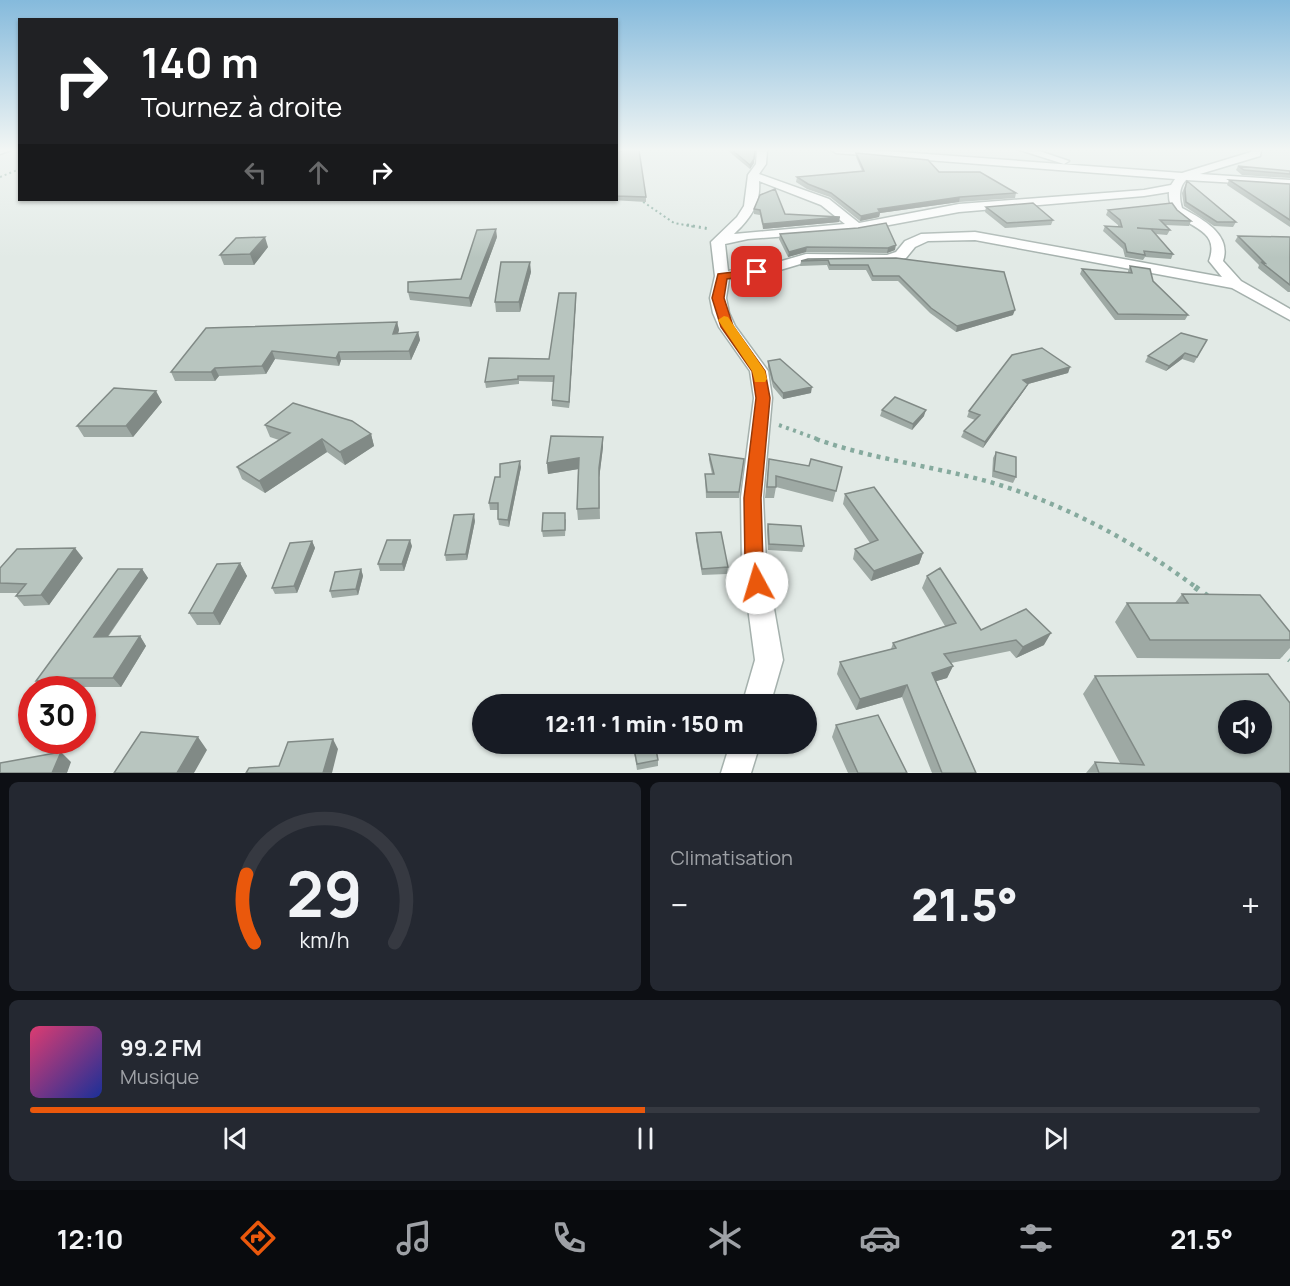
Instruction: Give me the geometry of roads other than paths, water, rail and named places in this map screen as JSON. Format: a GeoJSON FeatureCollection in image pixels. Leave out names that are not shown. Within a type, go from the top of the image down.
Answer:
{"type":"FeatureCollection","features":[{"type":"Feature","properties":{"kind":"street"},"geometry":{"type":"LineString","coordinates":[[755,186],[753,205],[724,236],[722,276],[718,298],[727,327],[759,371],[763,398],[752,498],[754,563],[769,660],[759,694]]}},
{"type":"Feature","properties":{"kind":"street"},"geometry":{"type":"LineString","coordinates":[[784,186],[825,202],[857,226]]}},
{"type":"Feature","properties":{"kind":"street"},"geometry":{"type":"LineString","coordinates":[[724,236],[857,226],[959,208],[1144,193],[1176,187]]}},
{"type":"Feature","properties":{"kind":"street"},"geometry":{"type":"LineString","coordinates":[[1176,187],[1173,195],[1177,210],[1211,232],[1216,239],[1219,256],[1216,261],[1236,284],[1290,315]]}},
{"type":"Feature","properties":{"kind":"street"},"geometry":{"type":"LineString","coordinates":[[722,276],[770,269],[806,258],[888,259],[901,255],[916,240],[958,234],[1236,284]]}},
{"type":"Feature","properties":{"kind":"street"},"geometry":{"type":"LineString","coordinates":[[736,773],[742,754]]}}]}
